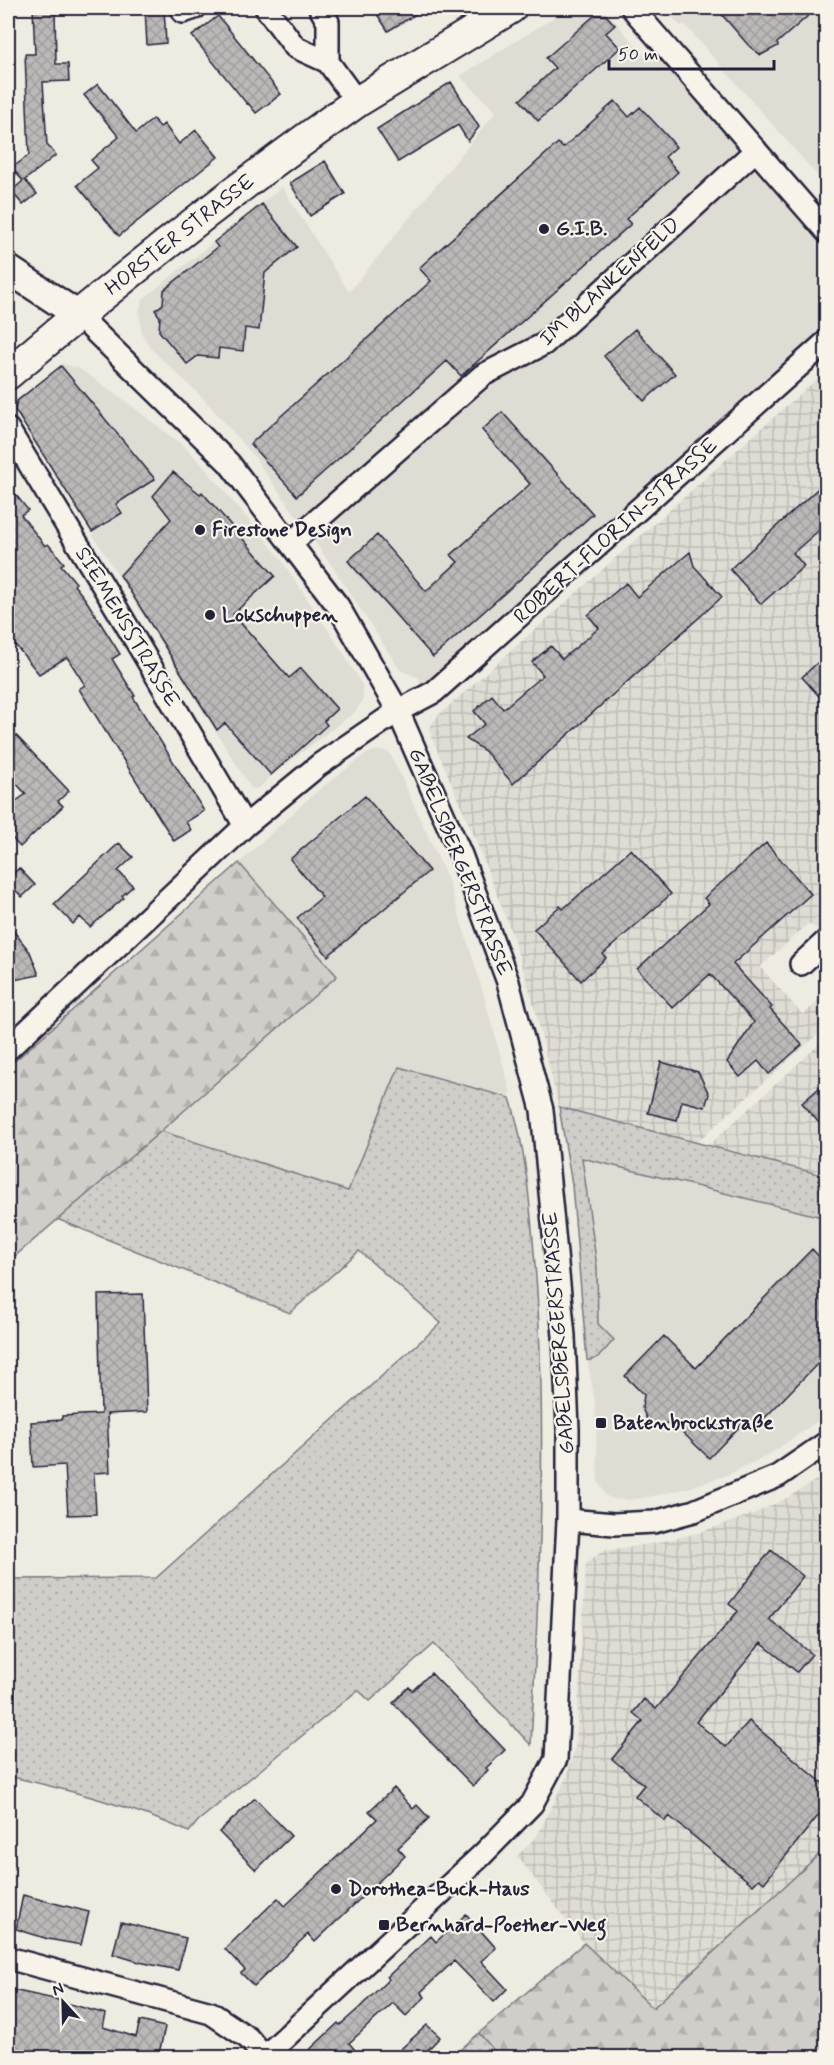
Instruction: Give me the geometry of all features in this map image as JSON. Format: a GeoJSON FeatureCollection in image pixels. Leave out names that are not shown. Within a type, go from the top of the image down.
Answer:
{"type":"FeatureCollection","features":[{"type":"Feature","properties":{"kind":"main road","name":"HORSTER STRASSE"},"geometry":{"type":"LineString","coordinates":[[8,374],[214,207],[357,102],[511,8]]}},
{"type":"Feature","properties":{"kind":"street"},"geometry":{"type":"LineString","coordinates":[[182,8],[183,12],[195,8]]}},
{"type":"Feature","properties":{"kind":"street"},"geometry":{"type":"LineString","coordinates":[[266,8],[295,47],[328,62],[357,102]]}},
{"type":"Feature","properties":{"kind":"street"},"geometry":{"type":"LineString","coordinates":[[320,8],[328,22],[328,62]]}},
{"type":"Feature","properties":{"kind":"street"},"geometry":{"type":"LineString","coordinates":[[632,8],[826,231]]}},
{"type":"Feature","properties":{"kind":"street","name":"IM BLANKENFELD"},"geometry":{"type":"LineString","coordinates":[[291,543],[483,375],[544,344],[756,150]]}},
{"type":"Feature","properties":{"kind":"street"},"geometry":{"type":"LineString","coordinates":[[8,269],[78,315]]}},
{"type":"Feature","properties":{"kind":"street","name":"GABELSBERGERSTRASSE"},"geometry":{"type":"LineString","coordinates":[[78,315],[229,463],[338,606],[398,711],[461,855],[508,982],[542,1110],[564,1336],[568,1429],[568,1520],[556,1760],[532,1804],[482,1855],[264,2057]]}},
{"type":"Feature","properties":{"kind":"street","name":"ROBERT-FLORIN-STRASSE"},"geometry":{"type":"LineString","coordinates":[[398,711],[434,692],[826,342]]}},
{"type":"Feature","properties":{"kind":"street","name":"SIEMENSSTRASSE"},"geometry":{"type":"LineString","coordinates":[[8,429],[245,826]]}},
{"type":"Feature","properties":{"kind":"street"},"geometry":{"type":"LineString","coordinates":[[8,1049],[245,826],[319,765],[398,711]]}},
{"type":"Feature","properties":{"kind":"street"},"geometry":{"type":"LineString","coordinates":[[801,964],[826,941]]}},
{"type":"Feature","properties":{"kind":"street"},"geometry":{"type":"LineString","coordinates":[[568,1520],[614,1524],[654,1522],[694,1511],[778,1476],[826,1443]]}},
{"type":"Feature","properties":{"kind":"street"},"geometry":{"type":"LineString","coordinates":[[8,1958],[211,2013],[248,2038],[264,2057]]}},
{"type":"Feature","properties":{"kind":"shaded area"},"geometry":{"type":"Polygon","coordinates":[[[569,8],[599,8],[612,18],[645,57],[659,57],[826,246],[826,327],[440,674],[420,684],[419,678],[400,670],[337,573],[252,454],[203,398],[151,349],[142,334],[139,311],[143,299],[282,187],[349,292],[496,112],[460,76],[569,8]]]}},
{"type":"Feature","properties":{"kind":"shaded area"},"geometry":{"type":"Polygon","coordinates":[[[663,8],[826,8],[826,185],[684,24],[681,26],[663,8]]]}},
{"type":"Feature","properties":{"kind":"shaded area"},"geometry":{"type":"Polygon","coordinates":[[[63,364],[78,368],[120,397],[186,448],[205,468],[278,555],[362,685],[363,699],[356,711],[272,775],[260,787],[251,788],[15,410],[16,401],[63,364]]]}},
{"type":"Feature","properties":{"kind":"shaded area"},"geometry":{"type":"Polygon","coordinates":[[[826,371],[826,927],[821,930],[808,924],[760,967],[803,1015],[826,994],[826,1027],[697,1142],[559,1107],[532,998],[509,926],[475,838],[432,738],[430,729],[432,723],[826,371]]]}},
{"type":"Feature","properties":{"kind":"shaded area"},"geometry":{"type":"Polygon","coordinates":[[[376,750],[389,752],[448,880],[478,975],[510,1090],[510,1098],[399,1067],[348,1191],[161,1131],[337,976],[239,863],[316,792],[366,754],[376,750]]]}},
{"type":"Feature","properties":{"kind":"shaded area"},"geometry":{"type":"Polygon","coordinates":[[[826,1038],[826,1176],[709,1145],[826,1038]]]}},
{"type":"Feature","properties":{"kind":"shaded area"},"geometry":{"type":"Polygon","coordinates":[[[582,1158],[826,1218],[826,1415],[770,1454],[727,1475],[688,1488],[649,1497],[627,1500],[606,1496],[598,1481],[595,1402],[587,1360],[590,1361],[598,1324],[597,1267],[582,1158]]]}},
{"type":"Feature","properties":{"kind":"shaded area"},"geometry":{"type":"Polygon","coordinates":[[[826,1474],[826,1848],[653,2008],[584,1943],[517,1856],[537,1836],[567,1776],[576,1743],[586,1563],[603,1551],[656,1543],[698,1533],[753,1514],[787,1498],[826,1474]]]}},
{"type":"Feature","properties":{"kind":"green space"},"geometry":{"type":"Polygon","coordinates":[[[239,863],[337,976],[8,1262],[8,1067],[239,863]]]}},
{"type":"Feature","properties":{"kind":"green space"},"geometry":{"type":"Polygon","coordinates":[[[399,1067],[510,1098],[520,1138],[527,1180],[535,1264],[541,1384],[541,1504],[531,1745],[434,1644],[370,1701],[358,1690],[198,1821],[189,1832],[100,1799],[8,1776],[8,1579],[156,1578],[441,1323],[359,1251],[290,1313],[57,1219],[161,1131],[348,1191],[399,1067]]]}},
{"type":"Feature","properties":{"kind":"green space"},"geometry":{"type":"Polygon","coordinates":[[[559,1107],[826,1176],[826,1218],[582,1158],[597,1267],[598,1324],[614,1340],[598,1357],[587,1360],[572,1185],[559,1107]]]}},
{"type":"Feature","properties":{"kind":"green space"},"geometry":{"type":"Polygon","coordinates":[[[826,1848],[826,2057],[507,2057],[498,2055],[479,2033],[584,1943],[653,2008],[826,1848]]]}},
{"type":"Feature","properties":{"kind":"green space"},"geometry":{"type":"Polygon","coordinates":[[[479,2033],[498,2055],[507,2057],[451,2058],[479,2033]]]}},
{"type":"Feature","properties":{"kind":"building"},"geometry":{"type":"Polygon","coordinates":[[[33,8],[55,8],[56,64],[68,64],[69,81],[43,82],[47,145],[56,155],[25,180],[37,194],[23,205],[11,191],[23,181],[12,168],[29,155],[25,54],[35,54],[33,8]]]}},
{"type":"Feature","properties":{"kind":"building"},"geometry":{"type":"Polygon","coordinates":[[[145,8],[164,8],[166,43],[147,45],[145,8]]]}},
{"type":"Feature","properties":{"kind":"building"},"geometry":{"type":"Polygon","coordinates":[[[373,8],[426,8],[388,31],[373,8]]]}},
{"type":"Feature","properties":{"kind":"building"},"geometry":{"type":"Polygon","coordinates":[[[716,8],[817,8],[777,43],[778,46],[761,55],[749,46],[716,8]]]}},
{"type":"Feature","properties":{"kind":"building"},"geometry":{"type":"Polygon","coordinates":[[[595,15],[606,15],[615,25],[606,33],[620,48],[538,121],[520,100],[555,68],[546,58],[595,15]]]}},
{"type":"Feature","properties":{"kind":"building"},"geometry":{"type":"Polygon","coordinates":[[[218,16],[281,94],[256,113],[192,36],[218,16]]]}},
{"type":"Feature","properties":{"kind":"building"},"geometry":{"type":"Polygon","coordinates":[[[451,82],[479,127],[468,141],[458,125],[398,162],[377,129],[451,82]]]}},
{"type":"Feature","properties":{"kind":"building"},"geometry":{"type":"Polygon","coordinates":[[[98,84],[136,133],[153,119],[160,127],[164,124],[179,144],[196,130],[218,157],[119,236],[77,185],[98,168],[91,160],[119,137],[84,95],[98,84]]]}},
{"type":"Feature","properties":{"kind":"building","name":"G.I.B."},"geometry":{"type":"Polygon","coordinates":[[[615,101],[629,117],[640,107],[669,138],[676,147],[665,157],[678,172],[626,219],[631,224],[461,376],[447,361],[297,496],[250,444],[431,281],[419,268],[558,143],[563,148],[615,101]]]}},
{"type":"Feature","properties":{"kind":"building"},"geometry":{"type":"Polygon","coordinates":[[[325,161],[345,194],[310,216],[290,183],[325,161]]]}},
{"type":"Feature","properties":{"kind":"building"},"geometry":{"type":"Polygon","coordinates":[[[262,204],[297,247],[265,273],[259,330],[245,328],[243,351],[219,348],[218,358],[198,356],[187,364],[159,331],[160,317],[155,310],[163,304],[164,290],[218,247],[214,242],[262,204]]]}},
{"type":"Feature","properties":{"kind":"building"},"geometry":{"type":"Polygon","coordinates":[[[635,329],[675,374],[644,401],[604,356],[635,329]]]}},
{"type":"Feature","properties":{"kind":"building"},"geometry":{"type":"Polygon","coordinates":[[[61,366],[155,479],[116,504],[122,513],[92,532],[15,410],[17,401],[61,366]]]}},
{"type":"Feature","properties":{"kind":"building"},"geometry":{"type":"Polygon","coordinates":[[[502,412],[593,514],[433,657],[348,561],[377,535],[426,591],[458,562],[451,555],[530,484],[482,430],[502,412]]]}},
{"type":"Feature","properties":{"kind":"building"},"geometry":{"type":"Polygon","coordinates":[[[173,472],[200,494],[202,492],[275,576],[233,614],[289,678],[301,668],[337,709],[324,721],[327,725],[271,775],[225,723],[217,730],[120,575],[171,519],[153,496],[173,472]]]}},
{"type":"Feature","properties":{"kind":"building"},"geometry":{"type":"Polygon","coordinates":[[[826,481],[826,524],[793,553],[804,566],[761,604],[730,569],[826,481]]]}},
{"type":"Feature","properties":{"kind":"building"},"geometry":{"type":"Polygon","coordinates":[[[8,485],[28,510],[21,515],[45,546],[48,544],[64,563],[61,565],[76,583],[74,585],[120,654],[112,659],[204,811],[186,822],[191,830],[174,841],[79,689],[85,685],[67,657],[39,674],[8,636],[8,485]]]}},
{"type":"Feature","properties":{"kind":"building"},"geometry":{"type":"Polygon","coordinates":[[[690,552],[694,566],[722,597],[513,784],[485,751],[466,739],[485,724],[474,711],[492,695],[503,709],[543,675],[532,662],[551,646],[562,659],[599,628],[588,615],[626,583],[637,597],[690,552]]]}},
{"type":"Feature","properties":{"kind":"building"},"geometry":{"type":"Polygon","coordinates":[[[826,655],[826,704],[802,677],[826,655]]]}},
{"type":"Feature","properties":{"kind":"building"},"geometry":{"type":"Polygon","coordinates":[[[8,727],[69,791],[58,801],[63,806],[20,847],[8,834],[8,807],[26,794],[8,775],[8,727]]]}},
{"type":"Feature","properties":{"kind":"building"},"geometry":{"type":"Polygon","coordinates":[[[365,796],[429,871],[328,956],[297,918],[322,897],[290,859],[365,796]]]}},
{"type":"Feature","properties":{"kind":"building"},"geometry":{"type":"Polygon","coordinates":[[[119,843],[133,857],[118,871],[133,886],[122,896],[124,898],[90,927],[80,917],[73,924],[54,904],[119,843]]]}},
{"type":"Feature","properties":{"kind":"building"},"geometry":{"type":"Polygon","coordinates":[[[766,843],[811,894],[733,964],[772,1007],[770,1009],[802,1045],[769,1074],[758,1061],[740,1077],[727,1062],[754,1022],[710,974],[673,1008],[637,969],[709,904],[704,898],[766,843]]]}},
{"type":"Feature","properties":{"kind":"building"},"geometry":{"type":"Polygon","coordinates":[[[631,849],[671,894],[603,954],[606,958],[581,981],[534,929],[560,906],[563,909],[631,849]]]}},
{"type":"Feature","properties":{"kind":"building"},"geometry":{"type":"Polygon","coordinates":[[[19,868],[35,885],[22,897],[8,882],[8,879],[19,868]]]}},
{"type":"Feature","properties":{"kind":"building"},"geometry":{"type":"Polygon","coordinates":[[[8,924],[30,952],[39,975],[14,980],[8,974],[8,924]]]}},
{"type":"Feature","properties":{"kind":"building"},"geometry":{"type":"Polygon","coordinates":[[[661,1062],[698,1072],[709,1094],[705,1107],[682,1101],[677,1120],[648,1113],[661,1062]]]}},
{"type":"Feature","properties":{"kind":"building"},"geometry":{"type":"Polygon","coordinates":[[[826,1082],[826,1131],[802,1103],[826,1082]]]}},
{"type":"Feature","properties":{"kind":"building"},"geometry":{"type":"Polygon","coordinates":[[[812,1249],[826,1264],[826,1355],[756,1427],[748,1418],[709,1458],[672,1422],[659,1425],[647,1420],[642,1408],[644,1395],[625,1376],[664,1336],[696,1368],[812,1249]]]}},
{"type":"Feature","properties":{"kind":"building"},"geometry":{"type":"Polygon","coordinates":[[[143,1294],[147,1412],[107,1414],[110,1472],[94,1473],[96,1514],[68,1515],[65,1465],[33,1467],[31,1422],[62,1420],[62,1416],[101,1414],[98,1295],[143,1294]]]}},
{"type":"Feature","properties":{"kind":"building"},"geometry":{"type":"Polygon","coordinates":[[[771,1550],[803,1576],[769,1619],[812,1654],[797,1672],[761,1643],[696,1722],[726,1747],[749,1721],[826,1786],[826,1806],[764,1883],[759,1879],[753,1885],[669,1816],[665,1821],[635,1796],[644,1785],[612,1759],[643,1721],[633,1713],[644,1699],[656,1709],[738,1611],[729,1604],[771,1550]]]}},
{"type":"Feature","properties":{"kind":"building"},"geometry":{"type":"Polygon","coordinates":[[[431,1673],[505,1750],[486,1768],[488,1770],[473,1786],[393,1703],[409,1687],[412,1691],[431,1673]]]}},
{"type":"Feature","properties":{"kind":"building","name":"Dorothea-Buck-Haus"},"geometry":{"type":"Polygon","coordinates":[[[394,1788],[413,1809],[417,1805],[429,1818],[398,1848],[405,1856],[315,1942],[308,1934],[254,1986],[241,1973],[245,1970],[225,1949],[278,1898],[285,1906],[377,1819],[369,1811],[394,1788]]]}},
{"type":"Feature","properties":{"kind":"building"},"geometry":{"type":"Polygon","coordinates":[[[255,1798],[291,1836],[256,1870],[219,1832],[255,1798]]]}},
{"type":"Feature","properties":{"kind":"building"},"geometry":{"type":"Polygon","coordinates":[[[23,1895],[89,1912],[81,1945],[48,1939],[16,1929],[23,1895]]]}},
{"type":"Feature","properties":{"kind":"building"},"geometry":{"type":"Polygon","coordinates":[[[466,1914],[496,1948],[481,1961],[507,1989],[494,2002],[454,1961],[421,1992],[425,1997],[406,2016],[393,2003],[349,2043],[362,2058],[301,2058],[338,2023],[340,2025],[358,2009],[389,1979],[387,1977],[431,1936],[436,1942],[466,1914]]]}},
{"type":"Feature","properties":{"kind":"building"},"geometry":{"type":"Polygon","coordinates":[[[121,1922],[186,1938],[178,1970],[113,1954],[121,1922]]]}},
{"type":"Feature","properties":{"kind":"building"},"geometry":{"type":"Polygon","coordinates":[[[8,1989],[59,2000],[106,2014],[103,2027],[136,2037],[140,2021],[165,2027],[158,2058],[8,2058],[8,1989]]]}},
{"type":"Feature","properties":{"kind":"building"},"geometry":{"type":"Polygon","coordinates":[[[427,2025],[440,2037],[420,2058],[391,2058],[427,2025]]]}},
{"type":"Feature","properties":{"kind":"place","name":"G.I.B."},"geometry":{"type":"Point","coordinates":[544,229]}},
{"type":"Feature","properties":{"kind":"place","name":"Firestone Design"},"geometry":{"type":"Point","coordinates":[200,530]}},
{"type":"Feature","properties":{"kind":"place","name":"Lokschuppen"},"geometry":{"type":"Point","coordinates":[210,615]}},
{"type":"Feature","properties":{"kind":"place","name":"Batenbrockstraße"},"geometry":{"type":"Point","coordinates":[601,1423]}},
{"type":"Feature","properties":{"kind":"place","name":"Dorothea-Buck-Haus"},"geometry":{"type":"Point","coordinates":[336,1889]}},
{"type":"Feature","properties":{"kind":"place","name":"Bernhard-Poether-Weg"},"geometry":{"type":"Point","coordinates":[384,1925]}}]}
